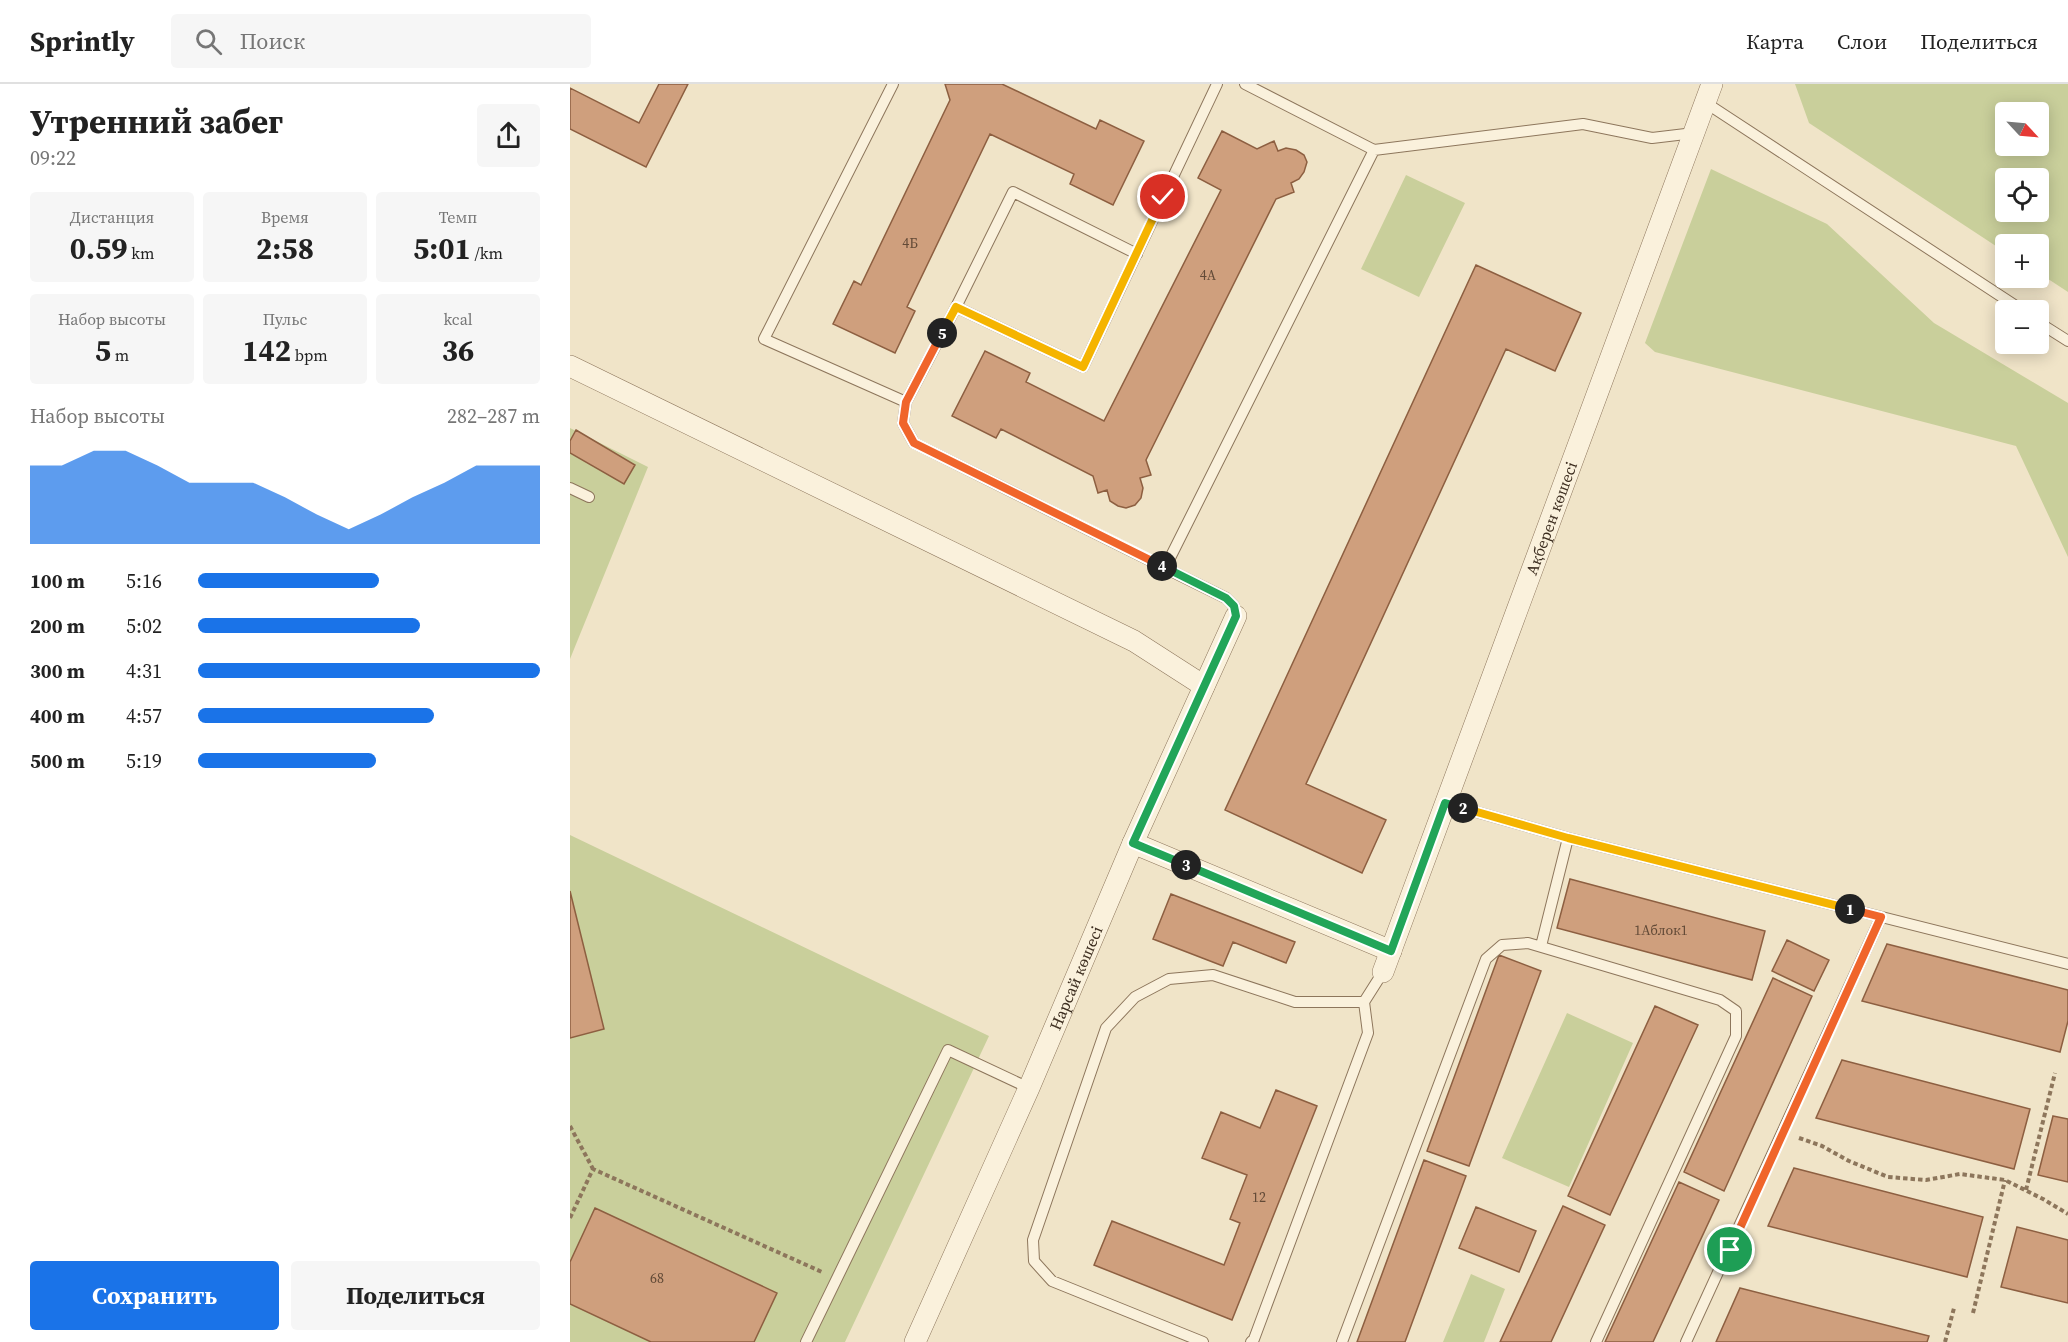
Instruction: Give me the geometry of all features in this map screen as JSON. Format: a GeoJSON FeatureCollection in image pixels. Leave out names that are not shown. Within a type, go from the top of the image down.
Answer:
{"type":"FeatureCollection","features":[{"type":"Feature","properties":{"kind":"street","name":"Ақберен көшесі"},"geometry":{"type":"LineString","coordinates":[[1383,972],[1709,93]]}},
{"type":"Feature","properties":{"kind":"street"},"geometry":{"type":"LineString","coordinates":[[570,366],[1134,641],[1204,686]]}},
{"type":"Feature","properties":{"kind":"street","name":"Нарсай көшесі"},"geometry":{"type":"LineString","coordinates":[[915,1342],[1029,1088],[1133,843],[1236,616]]}},
{"type":"Feature","properties":{"kind":"street"},"geometry":{"type":"LineString","coordinates":[[1133,843],[1391,951]]}},
{"type":"Feature","properties":{"kind":"lane"},"geometry":{"type":"LineString","coordinates":[[893,84],[764,339],[906,402]]}},
{"type":"Feature","properties":{"kind":"lane"},"geometry":{"type":"LineString","coordinates":[[956,307],[1083,367],[1217,84]]}},
{"type":"Feature","properties":{"kind":"lane"},"geometry":{"type":"LineString","coordinates":[[1245,84],[1374,150],[1583,124],[1652,138],[1695,133]]}},
{"type":"Feature","properties":{"kind":"lane"},"geometry":{"type":"LineString","coordinates":[[1709,93],[2008,300]]}},
{"type":"Feature","properties":{"kind":"lane"},"geometry":{"type":"LineString","coordinates":[[1165,568],[1374,150]]}},
{"type":"Feature","properties":{"kind":"lane"},"geometry":{"type":"LineString","coordinates":[[1137,254],[1013,192],[906,402],[903,423],[914,443],[1226,598],[1234,606],[1236,616]]}},
{"type":"Feature","properties":{"kind":"lane"},"geometry":{"type":"LineString","coordinates":[[2049,329],[2068,341]]}},
{"type":"Feature","properties":{"kind":"lane"},"geometry":{"type":"LineString","coordinates":[[570,488],[589,497]]}},
{"type":"Feature","properties":{"kind":"lane"},"geometry":{"type":"LineString","coordinates":[[1445,803],[1568,838],[2068,964]]}},
{"type":"Feature","properties":{"kind":"lane"},"geometry":{"type":"LineString","coordinates":[[1541,946],[1568,838]]}},
{"type":"Feature","properties":{"kind":"lane"},"geometry":{"type":"LineString","coordinates":[[1686,1342],[1881,917]]}},
{"type":"Feature","properties":{"kind":"lane"},"geometry":{"type":"LineString","coordinates":[[1342,1342],[1486,959],[1502,945],[1528,943],[1720,1000],[1737,1011],[1736,1036],[1596,1342]]}},
{"type":"Feature","properties":{"kind":"lane"},"geometry":{"type":"LineString","coordinates":[[1251,1342],[1368,1033],[1364,1002],[1383,972]]}},
{"type":"Feature","properties":{"kind":"lane"},"geometry":{"type":"LineString","coordinates":[[1203,1342],[1052,1281],[1034,1261],[1033,1240],[1106,1028],[1135,997],[1169,979],[1213,975],[1295,1002],[1364,1002]]}},
{"type":"Feature","properties":{"kind":"lane"},"geometry":{"type":"LineString","coordinates":[[806,1342],[948,1050],[1029,1088]]}},
{"type":"Feature","properties":{"kind":"path"},"geometry":{"type":"LineString","coordinates":[[2026,1190],[2055,1072]]}},
{"type":"Feature","properties":{"kind":"path"},"geometry":{"type":"LineString","coordinates":[[570,1126],[593,1169],[837,1278]]}},
{"type":"Feature","properties":{"kind":"path"},"geometry":{"type":"LineString","coordinates":[[1783,1133],[1822,1146],[1849,1161],[1888,1177],[1926,1180],[1960,1174],[2005,1180],[2068,1215]]}},
{"type":"Feature","properties":{"kind":"path"},"geometry":{"type":"LineString","coordinates":[[570,1218],[593,1169]]}},
{"type":"Feature","properties":{"kind":"path"},"geometry":{"type":"LineString","coordinates":[[1974,1313],[2005,1180]]}},
{"type":"Feature","properties":{"kind":"path"},"geometry":{"type":"LineString","coordinates":[[1945,1342],[1954,1308]]}},
{"type":"Feature","properties":{"kind":"green space"},"geometry":{"type":"Polygon","coordinates":[[[1795,84],[2068,84],[2068,292],[2049,280],[2049,234],[1995,234],[1995,245],[1809,123],[1795,84]]]}},
{"type":"Feature","properties":{"kind":"green space"},"geometry":{"type":"Polygon","coordinates":[[[1711,169],[1827,224],[1934,323],[2068,403],[2068,557],[2016,446],[1655,352],[1645,343],[1711,169]]]}},
{"type":"Feature","properties":{"kind":"green space"},"geometry":{"type":"Polygon","coordinates":[[[1406,175],[1465,203],[1419,297],[1361,269],[1406,175]]]}},
{"type":"Feature","properties":{"kind":"green space"},"geometry":{"type":"Polygon","coordinates":[[[570,428],[648,467],[570,659],[570,428]]]}},
{"type":"Feature","properties":{"kind":"green space"},"geometry":{"type":"Polygon","coordinates":[[[570,835],[989,1036],[845,1342],[570,1342],[570,835]]]}},
{"type":"Feature","properties":{"kind":"green space"},"geometry":{"type":"Polygon","coordinates":[[[1567,1013],[1633,1043],[1569,1187],[1502,1158],[1567,1013]]]}},
{"type":"Feature","properties":{"kind":"green space"},"geometry":{"type":"Polygon","coordinates":[[[1471,1274],[1505,1289],[1484,1342],[1443,1342],[1471,1274]]]}},
{"type":"Feature","properties":{"kind":"building"},"geometry":{"type":"Polygon","coordinates":[[[659,84],[688,84],[646,167],[570,129],[570,88],[639,123],[659,84]]]}},
{"type":"Feature","properties":{"kind":"building"},"geometry":{"type":"Polygon","coordinates":[[[945,84],[1002,84],[1096,129],[1100,120],[1144,141],[1113,205],[1070,184],[1074,174],[990,134],[907,307],[915,311],[895,353],[833,324],[854,281],[861,285],[950,100],[945,84]]]}},
{"type":"Feature","properties":{"kind":"building"},"geometry":{"type":"Polygon","coordinates":[[[1222,131],[1257,149],[1274,141],[1278,151],[1286,148],[1296,150],[1304,155],[1307,162],[1299,179],[1291,183],[1294,192],[1276,199],[1146,460],[1151,475],[1140,478],[1143,488],[1141,498],[1135,505],[1126,508],[1118,506],[1110,501],[1107,490],[1098,493],[1093,476],[1001,429],[996,438],[952,416],[985,351],[1030,373],[1026,382],[1104,421],[1221,190],[1198,178],[1222,131]]]}},
{"type":"Feature","properties":{"kind":"building"},"geometry":{"type":"Polygon","coordinates":[[[1476,265],[1581,313],[1555,371],[1506,349],[1306,784],[1386,820],[1362,873],[1225,810],[1476,265]]]}},
{"type":"Feature","properties":{"kind":"building"},"geometry":{"type":"Polygon","coordinates":[[[576,430],[635,465],[624,484],[570,453],[570,441],[576,430]]]}},
{"type":"Feature","properties":{"kind":"building"},"geometry":{"type":"Polygon","coordinates":[[[1570,879],[1765,931],[1752,980],[1557,928],[1570,879]]]}},
{"type":"Feature","properties":{"kind":"building"},"geometry":{"type":"Polygon","coordinates":[[[570,891],[604,1029],[570,1038],[570,891]]]}},
{"type":"Feature","properties":{"kind":"building"},"geometry":{"type":"Polygon","coordinates":[[[1171,894],[1295,942],[1286,963],[1233,942],[1223,966],[1153,939],[1171,894]]]}},
{"type":"Feature","properties":{"kind":"building"},"geometry":{"type":"Polygon","coordinates":[[[1787,940],[1829,960],[1814,991],[1772,971],[1787,940]]]}},
{"type":"Feature","properties":{"kind":"building"},"geometry":{"type":"Polygon","coordinates":[[[1887,944],[2068,990],[2068,1021],[2060,1052],[1862,1001],[1887,944]]]}},
{"type":"Feature","properties":{"kind":"building"},"geometry":{"type":"Polygon","coordinates":[[[1499,955],[1541,971],[1469,1166],[1427,1151],[1499,955]]]}},
{"type":"Feature","properties":{"kind":"building"},"geometry":{"type":"Polygon","coordinates":[[[1773,978],[1812,996],[1724,1191],[1684,1172],[1773,978]]]}},
{"type":"Feature","properties":{"kind":"building"},"geometry":{"type":"Polygon","coordinates":[[[1655,1006],[1698,1025],[1610,1215],[1568,1196],[1655,1006]]]}},
{"type":"Feature","properties":{"kind":"building"},"geometry":{"type":"Polygon","coordinates":[[[1842,1060],[2030,1109],[2014,1169],[1816,1118],[1842,1060]]]}},
{"type":"Feature","properties":{"kind":"building"},"geometry":{"type":"Polygon","coordinates":[[[1276,1090],[1317,1106],[1232,1320],[1094,1265],[1112,1221],[1224,1265],[1240,1223],[1230,1219],[1247,1175],[1202,1158],[1221,1112],[1260,1128],[1276,1090]]]}},
{"type":"Feature","properties":{"kind":"building"},"geometry":{"type":"Polygon","coordinates":[[[2053,1116],[2068,1119],[2068,1182],[2038,1175],[2053,1116]]]}},
{"type":"Feature","properties":{"kind":"building"},"geometry":{"type":"Polygon","coordinates":[[[1424,1160],[1466,1176],[1405,1342],[1357,1342],[1424,1160]]]}},
{"type":"Feature","properties":{"kind":"building"},"geometry":{"type":"Polygon","coordinates":[[[1794,1168],[1983,1217],[1967,1277],[1768,1226],[1794,1168]]]}},
{"type":"Feature","properties":{"kind":"building"},"geometry":{"type":"Polygon","coordinates":[[[1679,1182],[1719,1200],[1653,1342],[1605,1342],[1679,1182]]]}},
{"type":"Feature","properties":{"kind":"building"},"geometry":{"type":"Polygon","coordinates":[[[1563,1206],[1605,1225],[1551,1342],[1500,1342],[1563,1206]]]}},
{"type":"Feature","properties":{"kind":"building"},"geometry":{"type":"Polygon","coordinates":[[[1476,1207],[1536,1231],[1519,1272],[1459,1248],[1476,1207]]]}},
{"type":"Feature","properties":{"kind":"building"},"geometry":{"type":"Polygon","coordinates":[[[595,1208],[777,1293],[754,1342],[651,1342],[570,1304],[570,1262],[595,1208]]]}},
{"type":"Feature","properties":{"kind":"building"},"geometry":{"type":"Polygon","coordinates":[[[2017,1227],[2068,1240],[2068,1303],[2001,1287],[2017,1227]]]}},
{"type":"Feature","properties":{"kind":"building"},"geometry":{"type":"Polygon","coordinates":[[[1740,1288],[1929,1336],[1927,1342],[1716,1342],[1740,1288]]]}},
{"type":"Feature","properties":{"kind":"route"},"geometry":{"type":"LineString","coordinates":[[1163,197],[1083,367],[956,307],[906,402],[903,423],[914,443],[1226,598],[1234,606],[1236,616],[1133,843],[1391,951],[1445,803],[1568,838],[1881,917],[1730,1250]]}}]}
